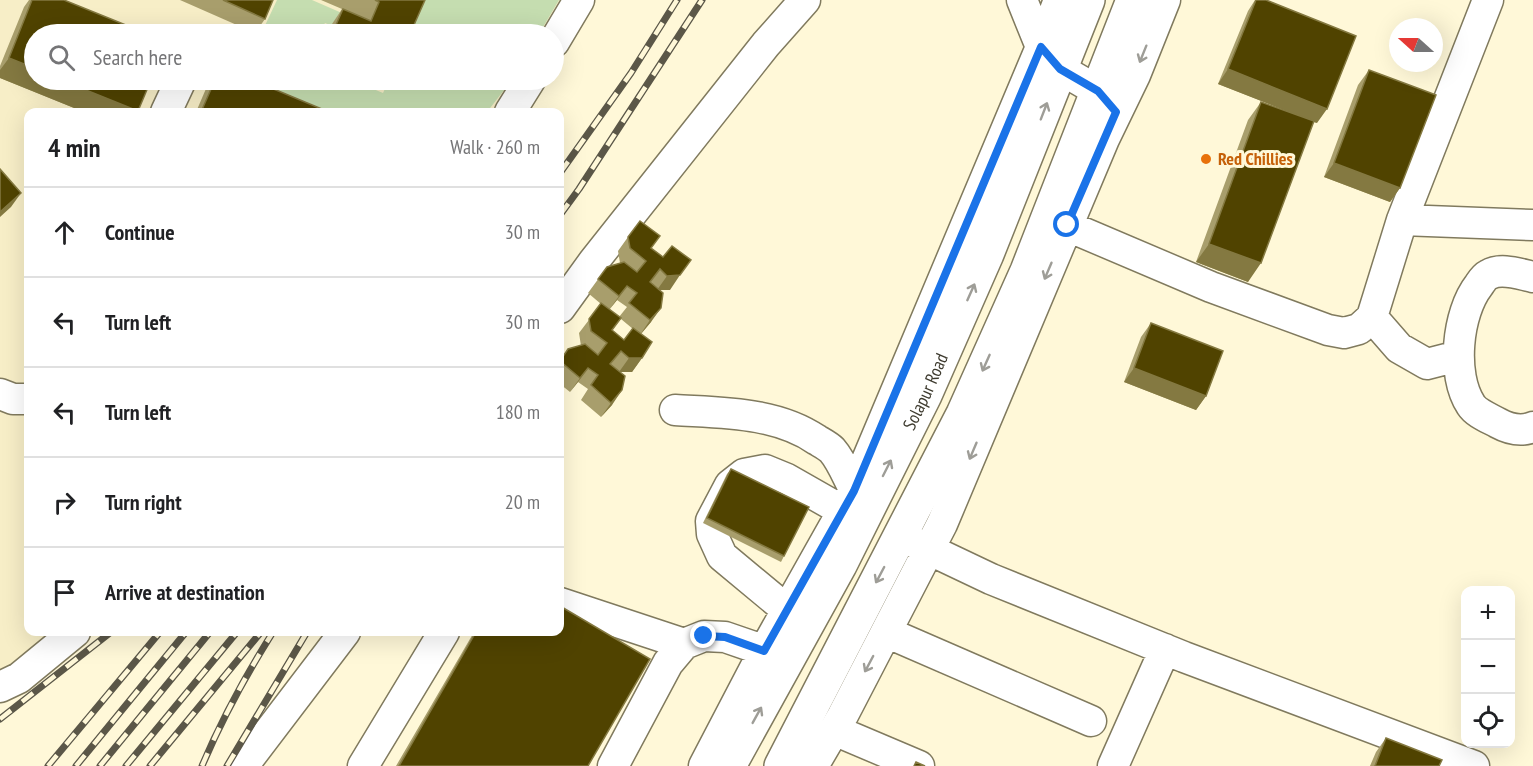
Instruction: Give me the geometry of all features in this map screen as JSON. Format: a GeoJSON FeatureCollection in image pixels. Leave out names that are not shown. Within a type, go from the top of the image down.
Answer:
{"type":"FeatureCollection","features":[{"type":"Feature","properties":{"kind":"highway","name":"Solapur Road"},"geometry":{"type":"LineString","coordinates":[[729,766],[776,655],[798,616],[840,565],[856,508],[925,395],[983,265],[1051,58],[1088,0]]}},
{"type":"Feature","properties":{"kind":"highway"},"geometry":{"type":"LineString","coordinates":[[781,766],[915,542],[963,414],[1027,271],[1058,222],[1107,102],[1130,9]]}},
{"type":"Feature","properties":{"kind":"street"},"geometry":{"type":"LineString","coordinates":[[564,25],[579,0]]}},
{"type":"Feature","properties":{"kind":"street"},"geometry":{"type":"LineString","coordinates":[[564,303],[594,261],[766,44],[805,0]]}},
{"type":"Feature","properties":{"kind":"street"},"geometry":{"type":"LineString","coordinates":[[1022,0],[1051,58],[1107,102],[1135,75],[1165,0]]}},
{"type":"Feature","properties":{"kind":"street"},"geometry":{"type":"LineString","coordinates":[[1051,58],[1059,0]]}},
{"type":"Feature","properties":{"kind":"street"},"geometry":{"type":"LineString","coordinates":[[1058,222],[1211,287],[1328,330],[1344,333],[1359,329],[1372,317],[1402,220],[1488,0]]}},
{"type":"Feature","properties":{"kind":"street"},"geometry":{"type":"LineString","coordinates":[[168,108],[176,90]]}},
{"type":"Feature","properties":{"kind":"street"},"geometry":{"type":"LineString","coordinates":[[512,108],[524,90]]}},
{"type":"Feature","properties":{"kind":"street"},"geometry":{"type":"LineString","coordinates":[[1402,220],[1533,225]]}},
{"type":"Feature","properties":{"kind":"street"},"geometry":{"type":"LineString","coordinates":[[1533,277],[1502,271],[1487,275],[1474,291],[1462,320],[1458,356],[1462,387],[1472,407],[1505,427],[1524,430],[1533,427]]}},
{"type":"Feature","properties":{"kind":"street"},"geometry":{"type":"LineString","coordinates":[[1372,317],[1399,348],[1427,364],[1458,356]]}},
{"type":"Feature","properties":{"kind":"street"},"geometry":{"type":"LineString","coordinates":[[0,394],[13,399],[24,399]]}},
{"type":"Feature","properties":{"kind":"street"},"geometry":{"type":"LineString","coordinates":[[675,410],[729,413],[763,418],[804,431],[831,449],[856,508]]}},
{"type":"Feature","properties":{"kind":"street"},"geometry":{"type":"LineString","coordinates":[[798,616],[722,556],[711,534],[711,521],[730,485],[744,474],[765,470],[856,508]]}},
{"type":"Feature","properties":{"kind":"street"},"geometry":{"type":"LineString","coordinates":[[813,766],[886,632],[915,542],[991,579],[1165,649],[1474,766]]}},
{"type":"Feature","properties":{"kind":"street"},"geometry":{"type":"LineString","coordinates":[[564,604],[684,645]]}},
{"type":"Feature","properties":{"kind":"street"},"geometry":{"type":"LineString","coordinates":[[886,632],[1091,721]]}},
{"type":"Feature","properties":{"kind":"street"},"geometry":{"type":"LineString","coordinates":[[0,687],[19,678],[70,636]]}},
{"type":"Feature","properties":{"kind":"street"},"geometry":{"type":"LineString","coordinates":[[243,766],[342,636]]}},
{"type":"Feature","properties":{"kind":"street"},"geometry":{"type":"LineString","coordinates":[[363,766],[442,636]]}},
{"type":"Feature","properties":{"kind":"street"},"geometry":{"type":"LineString","coordinates":[[613,766],[668,663],[684,645],[704,636],[725,637],[776,655],[704,766]]}},
{"type":"Feature","properties":{"kind":"street"},"geometry":{"type":"LineString","coordinates":[[1113,766],[1165,649]]}},
{"type":"Feature","properties":{"kind":"street"},"geometry":{"type":"LineString","coordinates":[[834,730],[919,766]]}},
{"type":"Feature","properties":{"kind":"shaded area"},"geometry":{"type":"Polygon","coordinates":[[[0,0],[576,0],[560,24],[24,24],[24,90],[522,90],[510,108],[24,108],[24,636],[46,636],[0,679],[0,0]]]}},
{"type":"Feature","properties":{"kind":"green space"},"geometry":{"type":"Polygon","coordinates":[[[277,0],[312,0],[358,20],[356,24],[266,24],[277,0]]]}},
{"type":"Feature","properties":{"kind":"green space"},"geometry":{"type":"Polygon","coordinates":[[[424,0],[559,0],[545,24],[413,24],[424,0]]]}},
{"type":"Feature","properties":{"kind":"green space"},"geometry":{"type":"Polygon","coordinates":[[[270,90],[376,90],[383,93],[384,90],[504,90],[490,108],[312,108],[270,90]]]}},
{"type":"Feature","properties":{"kind":"building"},"geometry":{"type":"Polygon","coordinates":[[[32,0],[64,0],[123,24],[24,24],[24,64],[9,58],[32,0]]]}},
{"type":"Feature","properties":{"kind":"building"},"geometry":{"type":"Polygon","coordinates":[[[223,0],[273,0],[265,19],[223,0]]]}},
{"type":"Feature","properties":{"kind":"building"},"geometry":{"type":"Polygon","coordinates":[[[375,0],[425,0],[414,24],[336,24],[343,9],[371,21],[379,2],[375,0]]]}},
{"type":"Feature","properties":{"kind":"building"},"geometry":{"type":"Polygon","coordinates":[[[1256,0],[1266,0],[1356,36],[1327,109],[1228,69],[1256,0]]]}},
{"type":"Feature","properties":{"kind":"building"},"geometry":{"type":"Polygon","coordinates":[[[1369,70],[1436,95],[1400,188],[1334,163],[1369,70]]]}},
{"type":"Feature","properties":{"kind":"building"},"geometry":{"type":"Polygon","coordinates":[[[86,90],[147,90],[139,108],[131,108],[86,90]]]}},
{"type":"Feature","properties":{"kind":"building"},"geometry":{"type":"Polygon","coordinates":[[[211,90],[276,90],[319,108],[203,108],[211,90]]]}},
{"type":"Feature","properties":{"kind":"building"},"geometry":{"type":"Polygon","coordinates":[[[1261,102],[1314,121],[1261,263],[1209,244],[1261,102]]]}},
{"type":"Feature","properties":{"kind":"building"},"geometry":{"type":"Polygon","coordinates":[[[0,169],[21,193],[0,212],[0,169]]]}},
{"type":"Feature","properties":{"kind":"building"},"geometry":{"type":"Polygon","coordinates":[[[640,221],[660,236],[651,248],[663,257],[672,246],[691,260],[680,275],[667,276],[660,269],[650,282],[663,293],[661,308],[650,320],[629,303],[637,293],[627,286],[619,296],[598,279],[607,267],[624,262],[637,272],[646,261],[630,248],[628,237],[640,221]]]}},
{"type":"Feature","properties":{"kind":"building"},"geometry":{"type":"Polygon","coordinates":[[[601,303],[621,318],[612,330],[624,340],[633,328],[652,342],[642,358],[629,358],[621,351],[610,364],[625,376],[622,390],[611,403],[591,385],[598,375],[588,368],[580,378],[564,364],[564,355],[568,349],[585,344],[598,355],[607,343],[591,331],[589,319],[601,303]]]}},
{"type":"Feature","properties":{"kind":"building"},"geometry":{"type":"Polygon","coordinates":[[[1151,323],[1223,351],[1206,396],[1134,368],[1151,323]]]}},
{"type":"Feature","properties":{"kind":"building"},"geometry":{"type":"Polygon","coordinates":[[[731,469],[809,507],[784,556],[707,518],[731,469]]]}},
{"type":"Feature","properties":{"kind":"building"},"geometry":{"type":"Polygon","coordinates":[[[564,608],[650,659],[588,766],[399,766],[474,636],[564,636],[564,608]]]}},
{"type":"Feature","properties":{"kind":"building"},"geometry":{"type":"Polygon","coordinates":[[[1386,738],[1442,760],[1439,766],[1375,766],[1386,738]]]}},
{"type":"Feature","properties":{"kind":"railway"},"geometry":{"type":"LineString","coordinates":[[564,167],[631,73],[677,0]]}},
{"type":"Feature","properties":{"kind":"railway"},"geometry":{"type":"LineString","coordinates":[[564,210],[702,0]]}},
{"type":"Feature","properties":{"kind":"railway"},"geometry":{"type":"LineString","coordinates":[[0,719],[106,636]]}},
{"type":"Feature","properties":{"kind":"railway"},"geometry":{"type":"LineString","coordinates":[[48,766],[157,636]]}},
{"type":"Feature","properties":{"kind":"railway"},"geometry":{"type":"LineString","coordinates":[[76,766],[183,636]]}},
{"type":"Feature","properties":{"kind":"railway"},"geometry":{"type":"LineString","coordinates":[[100,766],[207,636]]}},
{"type":"Feature","properties":{"kind":"railway"},"geometry":{"type":"LineString","coordinates":[[126,766],[234,636]]}},
{"type":"Feature","properties":{"kind":"railway"},"geometry":{"type":"LineString","coordinates":[[150,766],[258,636]]}},
{"type":"Feature","properties":{"kind":"railway"},"geometry":{"type":"LineString","coordinates":[[202,766],[235,698],[270,636]]}},
{"type":"Feature","properties":{"kind":"railway"},"geometry":{"type":"LineString","coordinates":[[227,766],[305,636]]}},
{"type":"Feature","properties":{"kind":"place","name":"Red Chillies"},"geometry":{"type":"Point","coordinates":[1206,159]}},
{"type":"Feature","properties":{"kind":"route"},"geometry":{"type":"LineString","coordinates":[[704,636],[725,637],[764,651],[854,491],[1041,47],[1060,69],[1098,91],[1116,112],[1067,225]]}}]}
